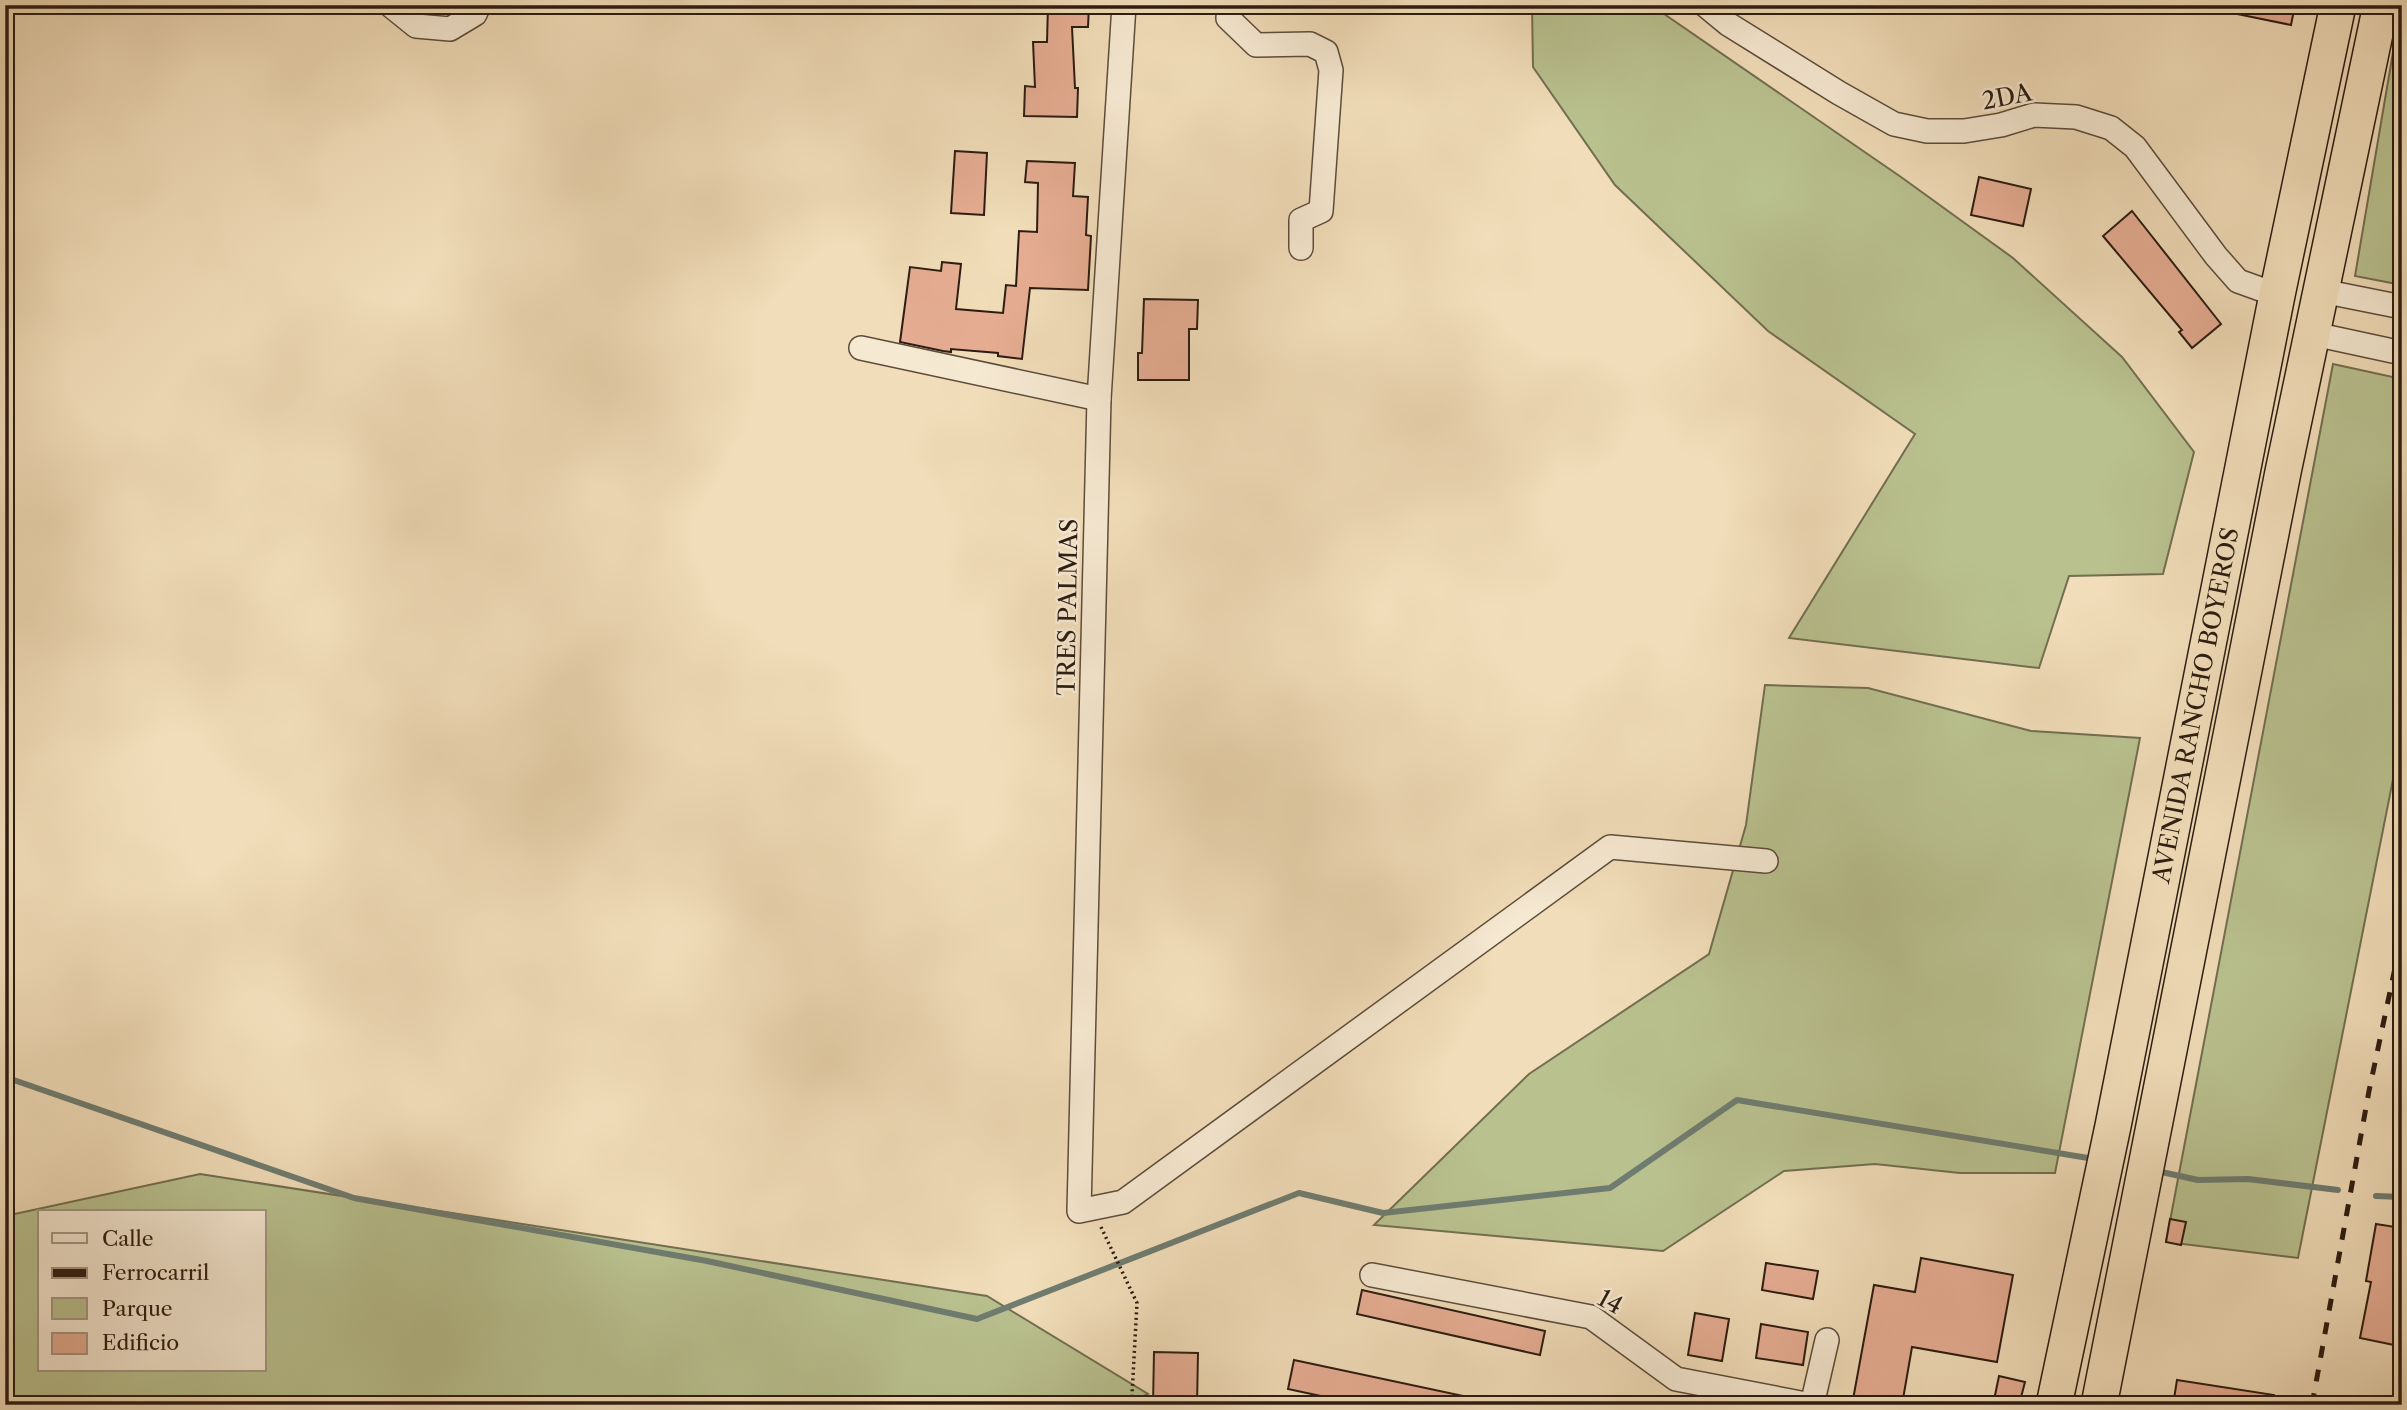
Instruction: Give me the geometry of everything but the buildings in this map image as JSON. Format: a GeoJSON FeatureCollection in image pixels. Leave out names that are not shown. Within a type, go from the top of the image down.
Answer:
{"type":"FeatureCollection","features":[{"type":"Feature","properties":{"kind":"highway","name":"AVENIDA RANCHO BOYEROS"},"geometry":{"type":"LineString","coordinates":[[2054,1405],[2113,1126],[2277,295],[2338,5]]}},
{"type":"Feature","properties":{"kind":"highway","name":"AVENIDA RANCHO BOYEROS"},"geometry":{"type":"LineString","coordinates":[[2099,1405],[2283,472],[2381,5]]}},
{"type":"Feature","properties":{"kind":"street"},"geometry":{"type":"LineString","coordinates":[[390,5],[416,26],[450,29],[475,14],[479,5]]}},
{"type":"Feature","properties":{"kind":"street","name":"TRES PALMAS"},"geometry":{"type":"LineString","coordinates":[[1124,5],[1099,399],[1079,1211],[1123,1202],[1610,846],[1766,861]]}},
{"type":"Feature","properties":{"kind":"street"},"geometry":{"type":"LineString","coordinates":[[1229,5],[1228,18],[1256,45],[1310,44],[1326,52],[1331,70],[1321,211],[1301,220],[1301,248]]}},
{"type":"Feature","properties":{"kind":"street","name":"2DA"},"geometry":{"type":"LineString","coordinates":[[1705,5],[1739,31],[1894,124],[1927,131],[1964,131],[2001,125],[2034,115],[2076,117],[2111,128],[2135,147],[2216,256],[2238,281],[2277,295]]}},
{"type":"Feature","properties":{"kind":"street"},"geometry":{"type":"LineString","coordinates":[[2322,291],[2402,307]]}},
{"type":"Feature","properties":{"kind":"street"},"geometry":{"type":"LineString","coordinates":[[2314,334],[2402,353]]}},
{"type":"Feature","properties":{"kind":"street"},"geometry":{"type":"LineString","coordinates":[[861,348],[1099,399]]}},
{"type":"Feature","properties":{"kind":"street","name":"14"},"geometry":{"type":"LineString","coordinates":[[1372,1275],[1591,1317],[1676,1378],[1812,1405]]}},
{"type":"Feature","properties":{"kind":"street"},"geometry":{"type":"LineString","coordinates":[[1812,1405],[1827,1340]]}},
{"type":"Feature","properties":{"kind":"path"},"geometry":{"type":"LineString","coordinates":[[1112,1251],[1137,1303],[1132,1395],[1134,1405]]}},
{"type":"Feature","properties":{"kind":"green space"},"geometry":{"type":"Polygon","coordinates":[[[1532,5],[1651,5],[1901,177],[2013,258],[2122,357],[2194,452],[2163,574],[2069,576],[2039,668],[1789,638],[1915,434],[1768,331],[1615,185],[1533,67],[1532,5]]]}},
{"type":"Feature","properties":{"kind":"green space"},"geometry":{"type":"Polygon","coordinates":[[[2402,5],[2402,285],[2355,276],[2402,5]]]}},
{"type":"Feature","properties":{"kind":"green space"},"geometry":{"type":"Polygon","coordinates":[[[2333,364],[2402,379],[2402,734],[2298,1258],[2166,1242],[2333,364]]]}},
{"type":"Feature","properties":{"kind":"green space"},"geometry":{"type":"Polygon","coordinates":[[[1765,685],[1868,688],[2031,731],[2140,738],[2055,1173],[1960,1173],[1875,1164],[1784,1171],[1663,1251],[1374,1225],[1529,1074],[1709,954],[1746,825],[1765,685]]]}},
{"type":"Feature","properties":{"kind":"green space"},"geometry":{"type":"Polygon","coordinates":[[[200,1174],[987,1296],[1148,1394],[1125,1405],[5,1405],[5,1216],[200,1174]]]}},
{"type":"Feature","properties":{"kind":"waterway"},"geometry":{"type":"LineString","coordinates":[[5,1077],[354,1198],[707,1261],[977,1319],[1299,1193],[1383,1213],[1610,1188],[1737,1100],[2094,1159]]}},
{"type":"Feature","properties":{"kind":"waterway"},"geometry":{"type":"LineString","coordinates":[[2157,1171],[2198,1180],[2248,1179],[2338,1190]]}},
{"type":"Feature","properties":{"kind":"waterway"},"geometry":{"type":"LineString","coordinates":[[2376,1196],[2402,1197]]}},
{"type":"Feature","properties":{"kind":"railway"},"geometry":{"type":"LineString","coordinates":[[2312,1405],[2369,1091],[2402,935]]}}]}
